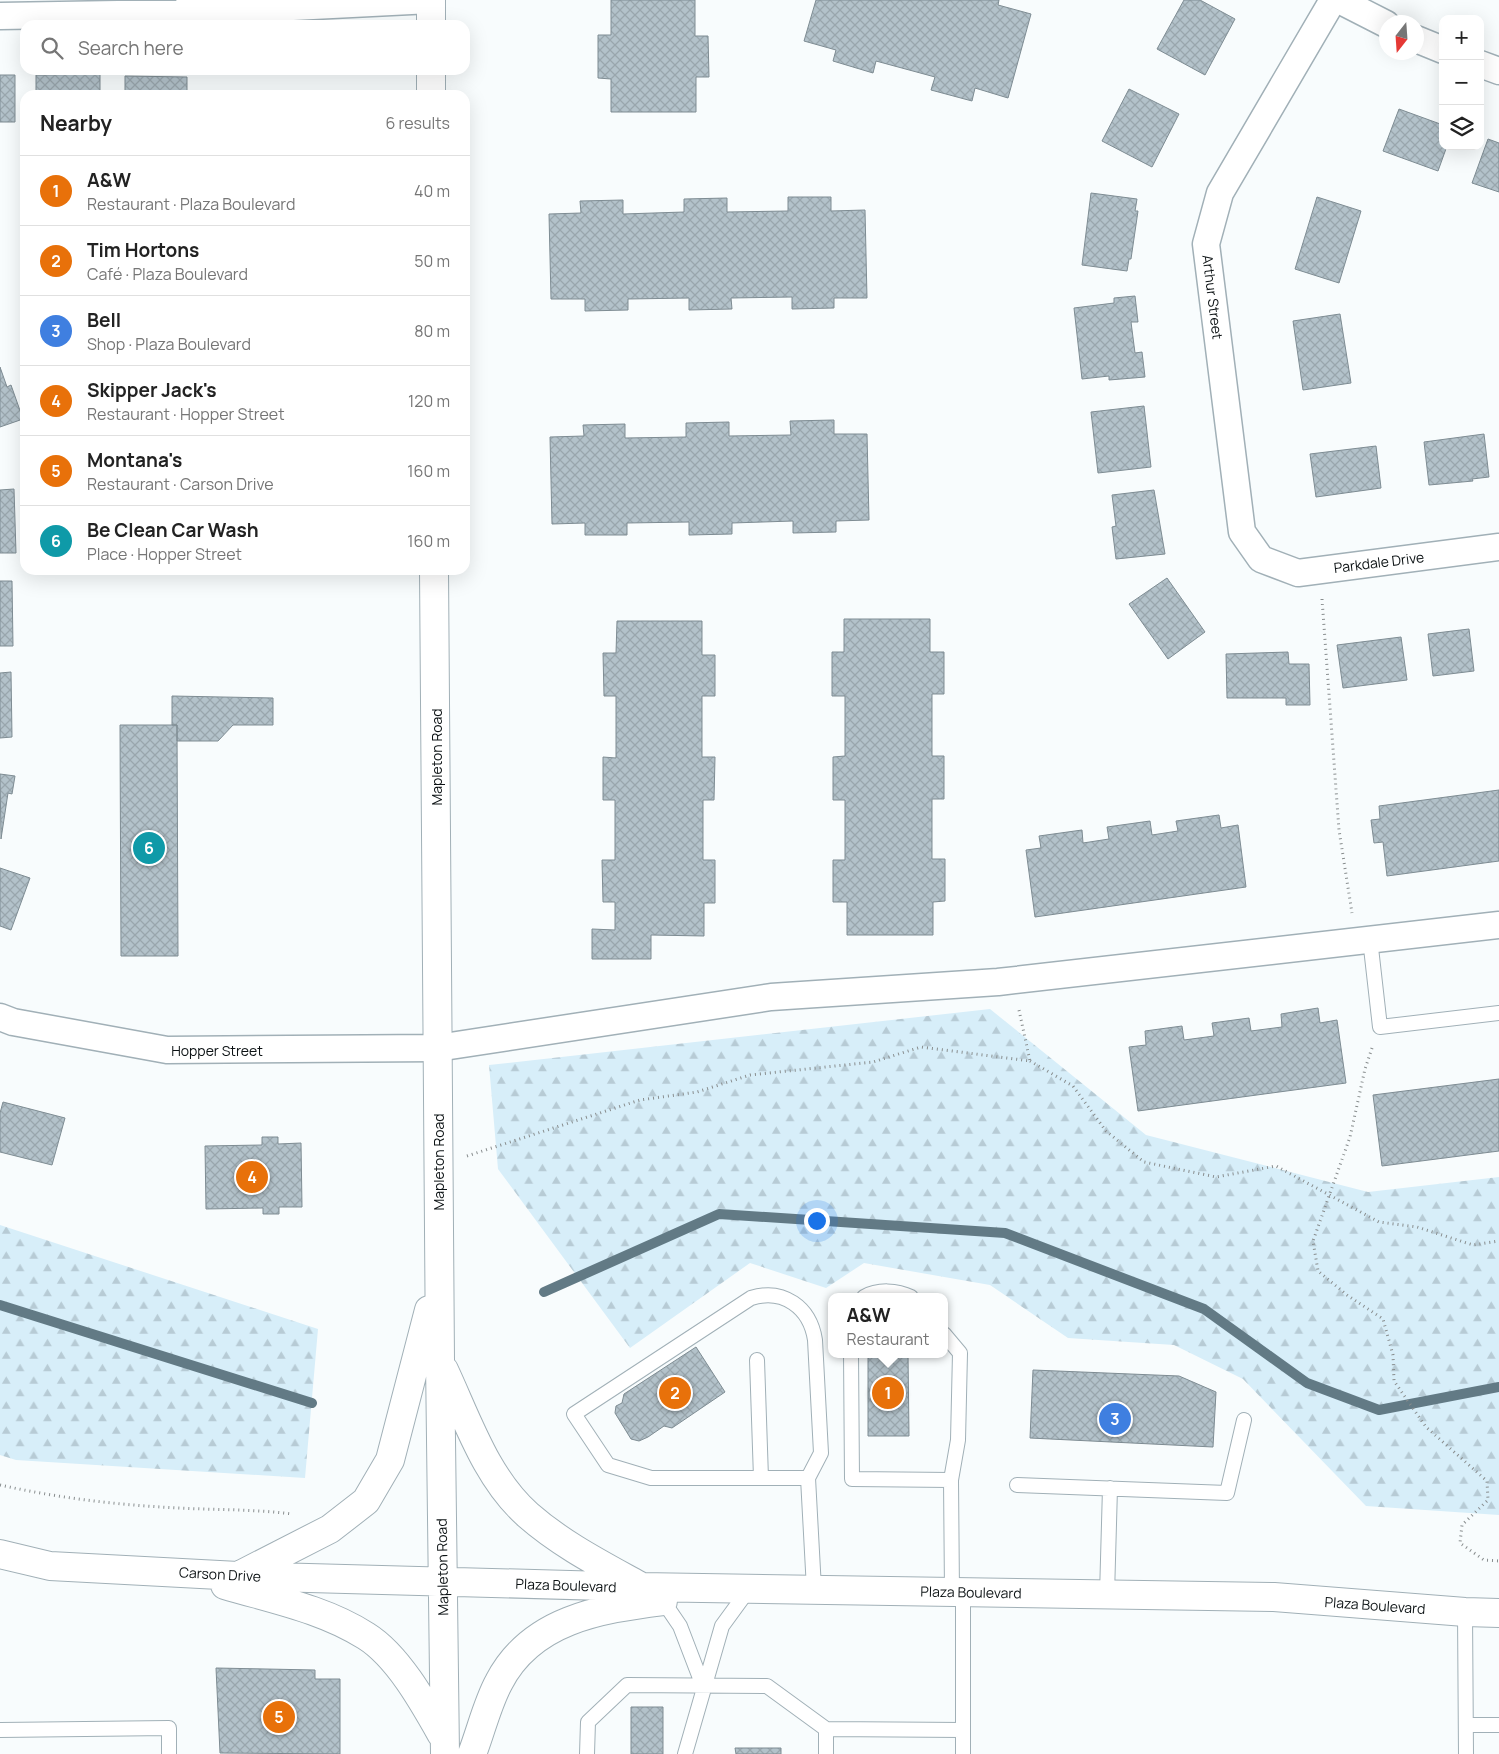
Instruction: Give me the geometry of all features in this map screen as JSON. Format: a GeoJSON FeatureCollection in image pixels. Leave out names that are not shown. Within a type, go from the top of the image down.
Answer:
{"type":"FeatureCollection","features":[{"type":"Feature","properties":{"kind":"main road"},"geometry":{"type":"LineString","coordinates":[[431,0],[431,20]]}},
{"type":"Feature","properties":{"kind":"main road"},"geometry":{"type":"LineString","coordinates":[[431,75],[431,90]]}},
{"type":"Feature","properties":{"kind":"main road","name":"Mapleton Road"},"geometry":{"type":"LineString","coordinates":[[434,575],[438,1166],[445,1747]]}},
{"type":"Feature","properties":{"kind":"main road"},"geometry":{"type":"LineString","coordinates":[[238,1576],[330,1529],[366,1501],[390,1460],[439,1270]]}},
{"type":"Feature","properties":{"kind":"main road"},"geometry":{"type":"LineString","coordinates":[[440,1361],[484,1457],[507,1492],[528,1514],[572,1547],[652,1594]]}},
{"type":"Feature","properties":{"kind":"main road","name":"Carson Drive"},"geometry":{"type":"LineString","coordinates":[[0,1554],[50,1566],[238,1576],[442,1582]]}},
{"type":"Feature","properties":{"kind":"main road"},"geometry":{"type":"LineString","coordinates":[[183,1573],[314,1612],[366,1636],[397,1665],[420,1696],[445,1747]]}},
{"type":"Feature","properties":{"kind":"main road","name":"Plaza Boulevard"},"geometry":{"type":"LineString","coordinates":[[442,1582],[652,1594],[749,1589],[1274,1598],[1466,1612],[1499,1612]]}},
{"type":"Feature","properties":{"kind":"main road"},"geometry":{"type":"LineString","coordinates":[[472,1754],[499,1682],[524,1647],[554,1626],[652,1594]]}},
{"type":"Feature","properties":{"kind":"street"},"geometry":{"type":"LineString","coordinates":[[0,16],[177,13],[431,0]]}},
{"type":"Feature","properties":{"kind":"street","name":"Arthur Street"},"geometry":{"type":"LineString","coordinates":[[1261,559],[1242,532],[1206,244],[1220,193],[1333,0]]}},
{"type":"Feature","properties":{"kind":"street"},"geometry":{"type":"LineString","coordinates":[[1339,0],[1379,20]]}},
{"type":"Feature","properties":{"kind":"street"},"geometry":{"type":"LineString","coordinates":[[1424,42],[1439,48]]}},
{"type":"Feature","properties":{"kind":"street"},"geometry":{"type":"LineString","coordinates":[[1484,65],[1499,71]]}},
{"type":"Feature","properties":{"kind":"street","name":"Parkdale Drive"},"geometry":{"type":"LineString","coordinates":[[1261,559],[1298,573],[1499,547]]}},
{"type":"Feature","properties":{"kind":"street","name":"Hopper Street"},"geometry":{"type":"LineString","coordinates":[[0,1017],[13,1022],[167,1050],[437,1048],[771,997],[1013,981],[1499,925]]}},
{"type":"Feature","properties":{"kind":"lane"},"geometry":{"type":"LineString","coordinates":[[1363,940],[1380,1027],[1499,1013]]}},
{"type":"Feature","properties":{"kind":"lane"},"geometry":{"type":"LineString","coordinates":[[875,1293],[901,1293]]}},
{"type":"Feature","properties":{"kind":"lane"},"geometry":{"type":"LineString","coordinates":[[808,1478],[651,1478],[608,1465],[574,1414],[751,1298],[763,1294],[776,1294],[801,1309],[813,1327],[821,1453],[808,1478],[814,1590]]}},
{"type":"Feature","properties":{"kind":"lane"},"geometry":{"type":"LineString","coordinates":[[948,1339],[960,1353],[958,1440],[951,1480],[958,1592],[963,1754]]}},
{"type":"Feature","properties":{"kind":"lane"},"geometry":{"type":"LineString","coordinates":[[851,1358],[852,1479],[951,1480]]}},
{"type":"Feature","properties":{"kind":"lane"},"geometry":{"type":"LineString","coordinates":[[757,1360],[761,1478]]}},
{"type":"Feature","properties":{"kind":"lane"},"geometry":{"type":"LineString","coordinates":[[1017,1485],[1227,1493],[1244,1420]]}},
{"type":"Feature","properties":{"kind":"lane"},"geometry":{"type":"LineString","coordinates":[[1107,1595],[1110,1488]]}},
{"type":"Feature","properties":{"kind":"lane"},"geometry":{"type":"LineString","coordinates":[[685,1754],[703,1686],[722,1626],[749,1589]]}},
{"type":"Feature","properties":{"kind":"lane"},"geometry":{"type":"LineString","coordinates":[[652,1594],[680,1626],[703,1686]]}},
{"type":"Feature","properties":{"kind":"lane"},"geometry":{"type":"LineString","coordinates":[[1466,1612],[1466,1754]]}},
{"type":"Feature","properties":{"kind":"lane"},"geometry":{"type":"LineString","coordinates":[[587,1754],[588,1722],[627,1686],[767,1686],[826,1729],[963,1730]]}},
{"type":"Feature","properties":{"kind":"lane"},"geometry":{"type":"LineString","coordinates":[[1466,1725],[1499,1725]]}},
{"type":"Feature","properties":{"kind":"lane"},"geometry":{"type":"LineString","coordinates":[[0,1730],[169,1728],[169,1754]]}},
{"type":"Feature","properties":{"kind":"lane"},"geometry":{"type":"LineString","coordinates":[[826,1729],[826,1754]]}},
{"type":"Feature","properties":{"kind":"path"},"geometry":{"type":"LineString","coordinates":[[1320,570],[1339,830],[1363,940]]}},
{"type":"Feature","properties":{"kind":"path"},"geometry":{"type":"LineString","coordinates":[[1013,981],[1030,1061]]}},
{"type":"Feature","properties":{"kind":"path"},"geometry":{"type":"LineString","coordinates":[[1380,1027],[1365,1069],[1350,1137],[1313,1241],[1318,1271],[1347,1295],[1383,1319],[1392,1355],[1394,1381],[1426,1428],[1487,1481],[1488,1500],[1462,1525],[1460,1543],[1484,1560],[1499,1561]]}},
{"type":"Feature","properties":{"kind":"path"},"geometry":{"type":"LineString","coordinates":[[438,1166],[640,1100],[697,1092],[750,1076],[873,1062],[921,1047],[1030,1061],[1073,1086],[1106,1131],[1144,1162],[1216,1177],[1276,1166],[1379,1222],[1417,1227],[1473,1245],[1499,1241]]}},
{"type":"Feature","properties":{"kind":"path"},"geometry":{"type":"LineString","coordinates":[[0,1485],[60,1497],[178,1508],[261,1510],[294,1514]]}},
{"type":"Feature","properties":{"kind":"green space"},"geometry":{"type":"Polygon","coordinates":[[[990,1009],[1146,1135],[1368,1192],[1499,1177],[1499,1515],[1366,1506],[1243,1379],[1174,1345],[1068,1338],[990,1285],[864,1263],[826,1288],[750,1263],[630,1348],[498,1169],[489,1065],[990,1009]]]}},
{"type":"Feature","properties":{"kind":"green space"},"geometry":{"type":"Polygon","coordinates":[[[0,1225],[318,1329],[305,1478],[16,1460],[0,1455],[0,1225]]]}},
{"type":"Feature","properties":{"kind":"building"},"geometry":{"type":"Polygon","coordinates":[[[611,0],[695,0],[695,36],[708,36],[709,77],[696,77],[696,112],[611,112],[611,79],[598,78],[598,35],[611,35],[611,0]]]}},
{"type":"Feature","properties":{"kind":"building"},"geometry":{"type":"Polygon","coordinates":[[[816,0],[999,0],[998,5],[1031,14],[1008,98],[975,88],[972,101],[931,90],[935,77],[876,61],[873,73],[833,61],[836,50],[804,41],[816,0]]]}},
{"type":"Feature","properties":{"kind":"building"},"geometry":{"type":"Polygon","coordinates":[[[1184,0],[1200,0],[1235,19],[1205,75],[1157,49],[1184,0]]]}},
{"type":"Feature","properties":{"kind":"building"},"geometry":{"type":"Polygon","coordinates":[[[0,75],[15,75],[15,122],[0,122],[0,75]]]}},
{"type":"Feature","properties":{"kind":"building"},"geometry":{"type":"Polygon","coordinates":[[[36,75],[100,75],[100,90],[36,90],[36,75]]]}},
{"type":"Feature","properties":{"kind":"building"},"geometry":{"type":"Polygon","coordinates":[[[125,76],[187,77],[187,90],[125,90],[125,76]]]}},
{"type":"Feature","properties":{"kind":"building"},"geometry":{"type":"Polygon","coordinates":[[[1129,89],[1179,114],[1152,167],[1102,141],[1129,89]]]}},
{"type":"Feature","properties":{"kind":"building"},"geometry":{"type":"Polygon","coordinates":[[[1399,109],[1439,124],[1439,150],[1446,150],[1438,171],[1383,151],[1399,109]]]}},
{"type":"Feature","properties":{"kind":"building"},"geometry":{"type":"Polygon","coordinates":[[[1488,139],[1499,143],[1499,192],[1472,183],[1488,139]]]}},
{"type":"Feature","properties":{"kind":"building"},"geometry":{"type":"Polygon","coordinates":[[[1091,193],[1137,199],[1135,211],[1138,211],[1131,259],[1129,259],[1127,271],[1082,265],[1091,193]]]}},
{"type":"Feature","properties":{"kind":"building"},"geometry":{"type":"Polygon","coordinates":[[[788,197],[831,197],[831,211],[865,210],[867,298],[834,298],[834,308],[792,309],[792,297],[731,298],[732,309],[689,310],[689,298],[628,299],[628,310],[585,311],[585,299],[551,299],[549,214],[581,213],[580,201],[623,200],[623,214],[684,212],[684,199],[727,198],[727,212],[788,211],[788,197]]]}},
{"type":"Feature","properties":{"kind":"building"},"geometry":{"type":"Polygon","coordinates":[[[1317,197],[1361,211],[1339,283],[1295,269],[1317,197]]]}},
{"type":"Feature","properties":{"kind":"building"},"geometry":{"type":"Polygon","coordinates":[[[1135,296],[1138,322],[1131,322],[1135,353],[1142,352],[1145,377],[1109,380],[1109,376],[1082,379],[1074,308],[1114,303],[1114,298],[1135,296]]]}},
{"type":"Feature","properties":{"kind":"building"},"geometry":{"type":"Polygon","coordinates":[[[1340,314],[1351,383],[1303,390],[1293,321],[1340,314]]]}},
{"type":"Feature","properties":{"kind":"building"},"geometry":{"type":"Polygon","coordinates":[[[0,367],[7,387],[11,385],[20,410],[20,420],[0,427],[0,367]]]}},
{"type":"Feature","properties":{"kind":"building"},"geometry":{"type":"Polygon","coordinates":[[[1144,406],[1151,467],[1098,473],[1091,412],[1144,406]]]}},
{"type":"Feature","properties":{"kind":"building"},"geometry":{"type":"Polygon","coordinates":[[[834,420],[834,434],[867,434],[869,520],[836,521],[836,532],[793,533],[793,521],[732,523],[732,534],[689,535],[689,522],[627,523],[627,535],[585,535],[585,523],[552,524],[550,437],[584,436],[583,425],[625,424],[625,438],[686,437],[686,423],[729,422],[729,436],[791,435],[790,421],[834,420]]]}},
{"type":"Feature","properties":{"kind":"building"},"geometry":{"type":"Polygon","coordinates":[[[1484,434],[1489,477],[1472,479],[1473,481],[1429,485],[1424,442],[1484,434]]]}},
{"type":"Feature","properties":{"kind":"building"},"geometry":{"type":"Polygon","coordinates":[[[1376,446],[1381,488],[1316,497],[1310,454],[1376,446]]]}},
{"type":"Feature","properties":{"kind":"building"},"geometry":{"type":"Polygon","coordinates":[[[14,489],[16,553],[0,553],[0,490],[14,489]]]}},
{"type":"Feature","properties":{"kind":"building"},"geometry":{"type":"Polygon","coordinates":[[[1154,490],[1165,554],[1116,559],[1112,527],[1116,526],[1112,495],[1154,490]]]}},
{"type":"Feature","properties":{"kind":"building"},"geometry":{"type":"Polygon","coordinates":[[[1167,578],[1205,632],[1168,659],[1129,604],[1167,578]]]}},
{"type":"Feature","properties":{"kind":"building"},"geometry":{"type":"Polygon","coordinates":[[[0,581],[12,581],[13,646],[0,646],[0,581]]]}},
{"type":"Feature","properties":{"kind":"building"},"geometry":{"type":"Polygon","coordinates":[[[844,619],[930,619],[930,652],[944,652],[944,694],[932,694],[932,756],[944,756],[944,799],[932,799],[932,859],[945,859],[945,901],[933,902],[933,935],[847,935],[847,902],[833,902],[833,860],[845,860],[845,800],[833,800],[833,757],[845,756],[845,696],[832,696],[832,652],[844,652],[844,619]]]}},
{"type":"Feature","properties":{"kind":"building"},"geometry":{"type":"Polygon","coordinates":[[[617,621],[702,621],[702,655],[715,655],[715,696],[702,696],[702,757],[715,757],[714,800],[703,800],[703,860],[715,860],[715,903],[704,903],[704,936],[651,935],[651,959],[592,959],[592,929],[615,930],[615,902],[603,902],[602,860],[615,860],[615,800],[603,800],[603,757],[616,758],[616,696],[604,696],[603,653],[616,653],[617,621]]]}},
{"type":"Feature","properties":{"kind":"building"},"geometry":{"type":"Polygon","coordinates":[[[1469,629],[1474,671],[1433,676],[1428,634],[1469,629]]]}},
{"type":"Feature","properties":{"kind":"building"},"geometry":{"type":"Polygon","coordinates":[[[1401,637],[1407,680],[1343,688],[1337,645],[1401,637]]]}},
{"type":"Feature","properties":{"kind":"building"},"geometry":{"type":"Polygon","coordinates":[[[1288,652],[1289,664],[1309,664],[1310,705],[1286,705],[1286,698],[1227,698],[1226,654],[1288,652]]]}},
{"type":"Feature","properties":{"kind":"building"},"geometry":{"type":"Polygon","coordinates":[[[11,672],[12,737],[0,738],[0,673],[11,672]]]}},
{"type":"Feature","properties":{"kind":"building"},"geometry":{"type":"Polygon","coordinates":[[[172,696],[273,698],[273,725],[233,725],[218,741],[177,741],[177,725],[172,725],[172,696]]]}},
{"type":"Feature","properties":{"kind":"building"},"geometry":{"type":"Polygon","coordinates":[[[120,725],[177,725],[178,956],[121,956],[120,725]]]}},
{"type":"Feature","properties":{"kind":"building"},"geometry":{"type":"Polygon","coordinates":[[[0,774],[15,776],[12,794],[8,793],[1,839],[0,774]]]}},
{"type":"Feature","properties":{"kind":"building"},"geometry":{"type":"Polygon","coordinates":[[[1499,790],[1499,861],[1387,876],[1383,842],[1374,843],[1371,820],[1380,819],[1379,806],[1499,790]]]}},
{"type":"Feature","properties":{"kind":"building"},"geometry":{"type":"Polygon","coordinates":[[[1219,815],[1221,828],[1238,825],[1246,887],[1035,917],[1026,850],[1041,848],[1039,836],[1082,830],[1083,843],[1109,839],[1107,827],[1150,821],[1152,835],[1178,831],[1176,821],[1219,815]]]}},
{"type":"Feature","properties":{"kind":"building"},"geometry":{"type":"Polygon","coordinates":[[[0,868],[30,878],[11,930],[0,926],[0,868]]]}},
{"type":"Feature","properties":{"kind":"building"},"geometry":{"type":"Polygon","coordinates":[[[1318,1008],[1320,1023],[1337,1020],[1346,1083],[1138,1111],[1129,1047],[1146,1045],[1145,1031],[1182,1026],[1184,1040],[1214,1036],[1212,1023],[1249,1018],[1251,1031],[1282,1027],[1281,1014],[1318,1008]]]}},
{"type":"Feature","properties":{"kind":"building"},"geometry":{"type":"Polygon","coordinates":[[[1499,1079],[1499,1151],[1382,1166],[1373,1095],[1499,1079]]]}},
{"type":"Feature","properties":{"kind":"building"},"geometry":{"type":"Polygon","coordinates":[[[3,1102],[65,1118],[52,1165],[0,1152],[0,1113],[3,1102]]]}},
{"type":"Feature","properties":{"kind":"building"},"geometry":{"type":"Polygon","coordinates":[[[262,1137],[278,1137],[278,1144],[301,1143],[302,1207],[279,1207],[279,1214],[263,1214],[263,1208],[206,1209],[205,1146],[262,1145],[262,1137]]]}},
{"type":"Feature","properties":{"kind":"building"},"geometry":{"type":"Polygon","coordinates":[[[696,1347],[725,1392],[672,1428],[664,1426],[639,1441],[631,1439],[615,1413],[616,1406],[622,1403],[624,1394],[696,1347]]]}},
{"type":"Feature","properties":{"kind":"building"},"geometry":{"type":"Polygon","coordinates":[[[868,1358],[908,1358],[909,1436],[868,1436],[868,1358]]]}},
{"type":"Feature","properties":{"kind":"building"},"geometry":{"type":"Polygon","coordinates":[[[1033,1370],[1179,1376],[1216,1392],[1213,1447],[1030,1438],[1033,1370]]]}},
{"type":"Feature","properties":{"kind":"building"},"geometry":{"type":"Polygon","coordinates":[[[216,1668],[315,1670],[315,1679],[340,1679],[340,1754],[220,1753],[216,1668]]]}},
{"type":"Feature","properties":{"kind":"building"},"geometry":{"type":"Polygon","coordinates":[[[631,1707],[663,1707],[663,1754],[631,1754],[631,1707]]]}},
{"type":"Feature","properties":{"kind":"building"},"geometry":{"type":"Polygon","coordinates":[[[735,1748],[781,1748],[781,1754],[736,1754],[735,1748]]]}},
{"type":"Feature","properties":{"kind":"waterway"},"geometry":{"type":"LineString","coordinates":[[544,1292],[719,1214],[1005,1233],[1204,1309],[1307,1383],[1379,1410],[1499,1387]]}},
{"type":"Feature","properties":{"kind":"waterway"},"geometry":{"type":"LineString","coordinates":[[0,1305],[312,1403]]}},
{"type":"Feature","properties":{"kind":"place","name":"Be Clean Car Wash"},"geometry":{"type":"Point","coordinates":[149,848]}},
{"type":"Feature","properties":{"kind":"place","name":"Skipper Jack's"},"geometry":{"type":"Point","coordinates":[252,1177]}},
{"type":"Feature","properties":{"kind":"place","name":"Tim Hortons"},"geometry":{"type":"Point","coordinates":[675,1393]}},
{"type":"Feature","properties":{"kind":"place","name":"A&W"},"geometry":{"type":"Point","coordinates":[888,1393]}},
{"type":"Feature","properties":{"kind":"place","name":"Bell"},"geometry":{"type":"Point","coordinates":[1115,1419]}},
{"type":"Feature","properties":{"kind":"place","name":"Montana's"},"geometry":{"type":"Point","coordinates":[279,1717]}}]}
